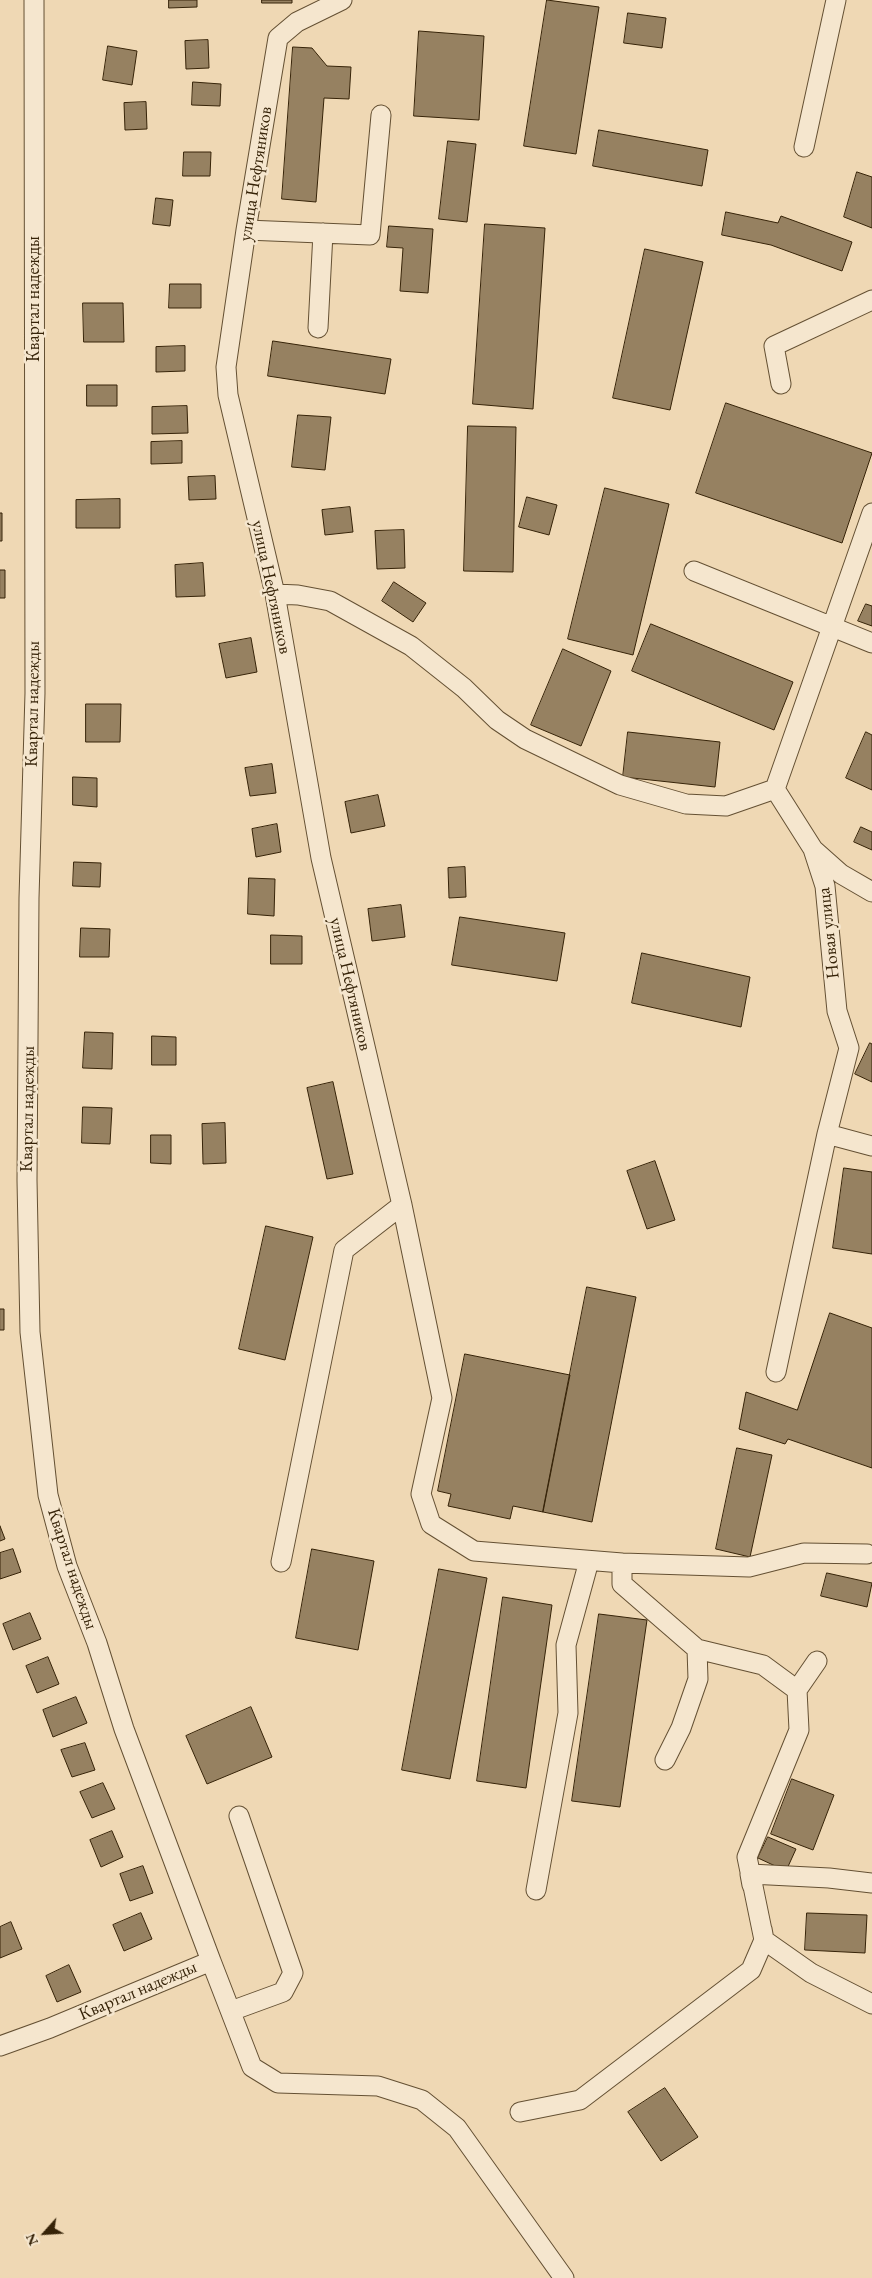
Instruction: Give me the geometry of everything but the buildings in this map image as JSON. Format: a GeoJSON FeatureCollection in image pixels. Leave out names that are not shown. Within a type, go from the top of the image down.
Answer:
{"type":"FeatureCollection","features":[{"type":"Feature","properties":{"kind":"street","name":"Квартал надежды"},"geometry":{"type":"LineString","coordinates":[[0,2046],[50,2028],[211,1961],[124,1729],[97,1643],[67,1566],[48,1495],[30,1332],[27,1180],[29,898],[35,693],[34,0]]}},
{"type":"Feature","properties":{"kind":"street","name":"улица Нефтяников"},"geometry":{"type":"LineString","coordinates":[[342,0],[298,22],[278,38],[246,230],[226,367],[228,395],[275,594],[321,858],[402,1205],[442,1398],[421,1494],[431,1524],[474,1551],[589,1562],[749,1567],[804,1554],[867,1554]]}},
{"type":"Feature","properties":{"kind":"street"},"geometry":{"type":"LineString","coordinates":[[804,148],[836,0]]}},
{"type":"Feature","properties":{"kind":"street"},"geometry":{"type":"LineString","coordinates":[[246,230],[370,235],[381,115]]}},
{"type":"Feature","properties":{"kind":"street"},"geometry":{"type":"LineString","coordinates":[[318,328],[323,233]]}},
{"type":"Feature","properties":{"kind":"street"},"geometry":{"type":"LineString","coordinates":[[781,384],[774,346],[872,300]]}},
{"type":"Feature","properties":{"kind":"street"},"geometry":{"type":"LineString","coordinates":[[275,594],[298,594],[330,600],[411,646],[464,688],[497,720],[525,738],[620,785],[686,804],[726,806],[776,789],[872,513]]}},
{"type":"Feature","properties":{"kind":"street"},"geometry":{"type":"LineString","coordinates":[[694,571],[834,626],[872,643]]}},
{"type":"Feature","properties":{"kind":"street","name":"Новая улица"},"geometry":{"type":"LineString","coordinates":[[776,789],[814,849],[825,886],[837,1011],[849,1048],[827,1134],[776,1372]]}},
{"type":"Feature","properties":{"kind":"street"},"geometry":{"type":"LineString","coordinates":[[814,849],[841,874],[872,892]]}},
{"type":"Feature","properties":{"kind":"street"},"geometry":{"type":"LineString","coordinates":[[827,1134],[872,1146]]}},
{"type":"Feature","properties":{"kind":"street"},"geometry":{"type":"LineString","coordinates":[[282,1562],[344,1250],[402,1205]]}},
{"type":"Feature","properties":{"kind":"street"},"geometry":{"type":"LineString","coordinates":[[536,1890],[568,1713],[566,1645],[589,1562]]}},
{"type":"Feature","properties":{"kind":"street"},"geometry":{"type":"LineString","coordinates":[[622,1563],[622,1584],[697,1649],[763,1665],[797,1690]]}},
{"type":"Feature","properties":{"kind":"street"},"geometry":{"type":"LineString","coordinates":[[665,1760],[681,1728],[698,1679],[697,1649]]}},
{"type":"Feature","properties":{"kind":"street"},"geometry":{"type":"LineString","coordinates":[[520,2112],[580,2100],[751,1970],[764,1940],[747,1857],[798,1730],[797,1690],[818,1661]]}},
{"type":"Feature","properties":{"kind":"street"},"geometry":{"type":"LineString","coordinates":[[230,2011],[283,1992],[293,1973],[239,1816]]}},
{"type":"Feature","properties":{"kind":"street"},"geometry":{"type":"LineString","coordinates":[[750,1874],[829,1878],[872,1883]]}},
{"type":"Feature","properties":{"kind":"street"},"geometry":{"type":"LineString","coordinates":[[764,1940],[811,1973],[872,2004]]}},
{"type":"Feature","properties":{"kind":"street"},"geometry":{"type":"LineString","coordinates":[[211,1961],[252,2067],[278,2082],[378,2086],[422,2100],[457,2128],[564,2278]]}}]}
